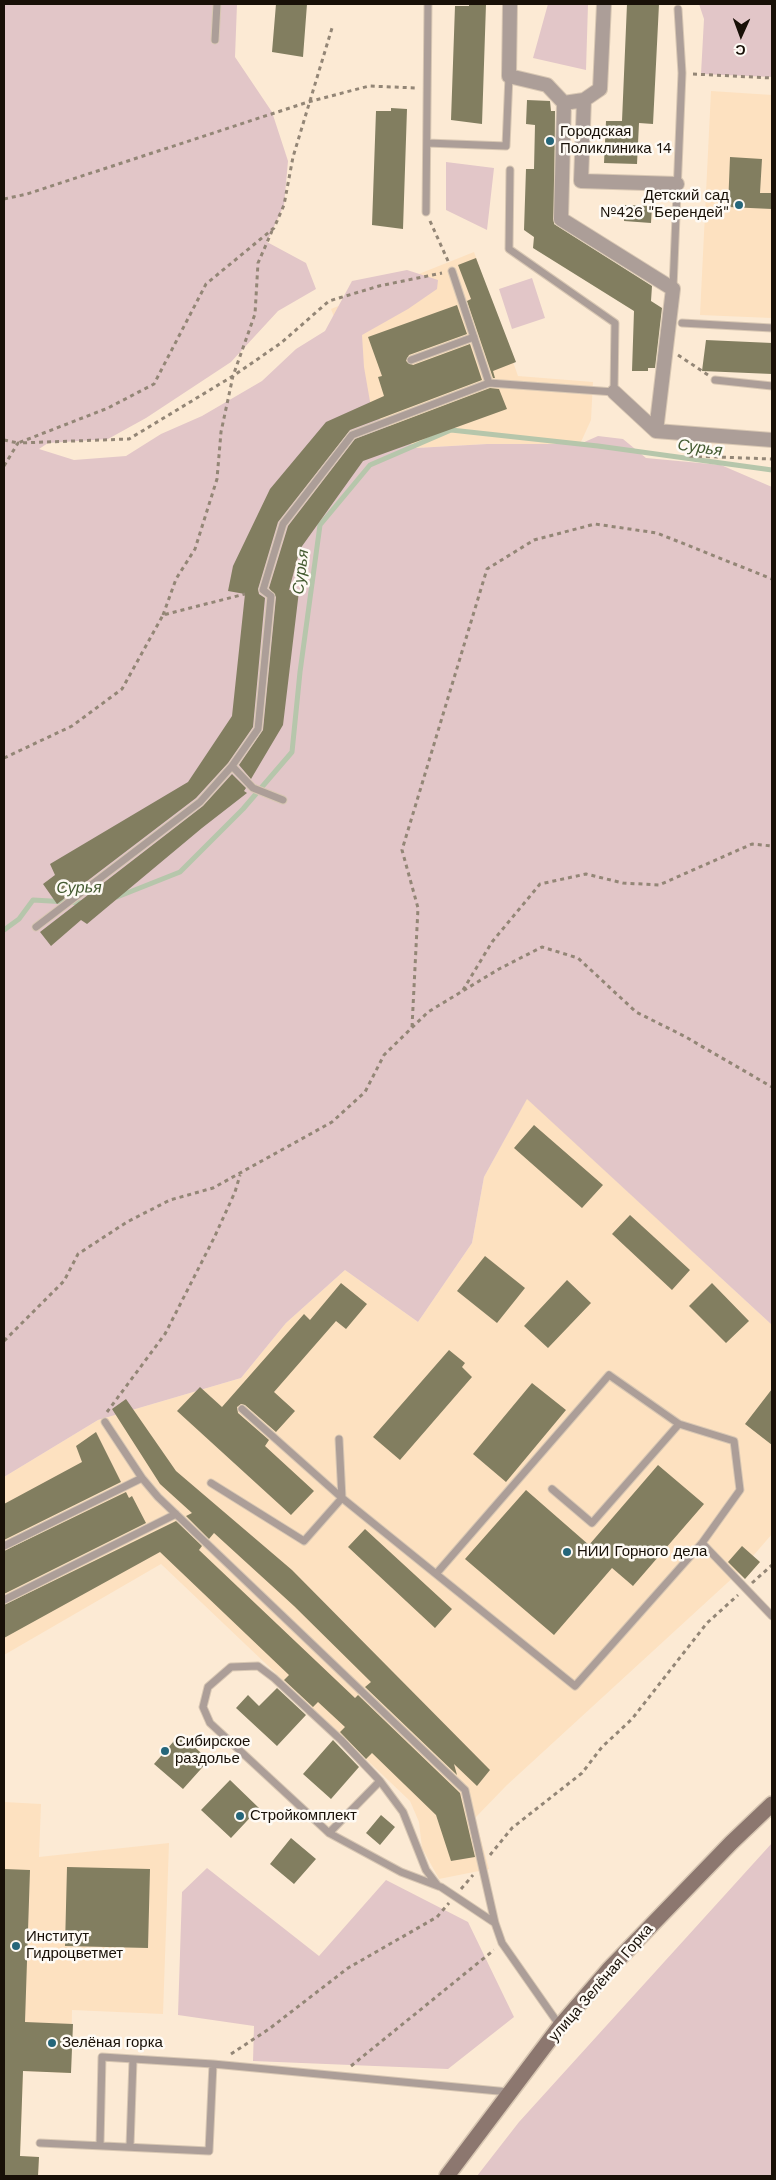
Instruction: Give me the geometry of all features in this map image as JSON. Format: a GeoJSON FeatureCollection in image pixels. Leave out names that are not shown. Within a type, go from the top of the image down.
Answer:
{"type":"FeatureCollection","features":[{"type":"Feature","properties":{"kind":"street"},"geometry":{"type":"LineString","coordinates":[[510,4],[510,76],[547,85],[564,103],[561,219],[673,289],[656,431]]}},
{"type":"Feature","properties":{"kind":"street"},"geometry":{"type":"LineString","coordinates":[[564,103],[584,100],[600,89],[604,4]]}},
{"type":"Feature","properties":{"kind":"street"},"geometry":{"type":"LineString","coordinates":[[584,100],[580,180],[677,184]]}},
{"type":"Feature","properties":{"kind":"street"},"geometry":{"type":"LineString","coordinates":[[614,392],[656,431],[772,440]]}},
{"type":"Feature","properties":{"kind":"street","name":"улица Зелёная Горка"},"geometry":{"type":"LineString","coordinates":[[447,2176],[560,2026],[617,1961],[731,1843],[772,1804]]}},
{"type":"Feature","properties":{"kind":"lane"},"geometry":{"type":"LineString","coordinates":[[215,40],[217,4]]}},
{"type":"Feature","properties":{"kind":"lane"},"geometry":{"type":"LineString","coordinates":[[426,212],[428,4]]}},
{"type":"Feature","properties":{"kind":"lane"},"geometry":{"type":"LineString","coordinates":[[673,289],[682,73],[678,9]]}},
{"type":"Feature","properties":{"kind":"lane"},"geometry":{"type":"LineString","coordinates":[[427,143],[506,146],[510,76]]}},
{"type":"Feature","properties":{"kind":"lane"},"geometry":{"type":"LineString","coordinates":[[36,927],[200,802],[232,766],[258,729],[271,596],[262,590],[284,524],[352,435],[488,383],[614,392],[615,323],[509,249],[510,170]]}},
{"type":"Feature","properties":{"kind":"lane"},"geometry":{"type":"LineString","coordinates":[[452,271],[488,383]]}},
{"type":"Feature","properties":{"kind":"lane"},"geometry":{"type":"LineString","coordinates":[[682,322],[772,328]]}},
{"type":"Feature","properties":{"kind":"lane"},"geometry":{"type":"LineString","coordinates":[[411,360],[474,337]]}},
{"type":"Feature","properties":{"kind":"lane"},"geometry":{"type":"LineString","coordinates":[[715,380],[772,386]]}},
{"type":"Feature","properties":{"kind":"lane"},"geometry":{"type":"LineString","coordinates":[[232,766],[253,788],[282,800]]}},
{"type":"Feature","properties":{"kind":"lane"},"geometry":{"type":"LineString","coordinates":[[242,1409],[342,1498],[436,1574],[575,1686],[702,1544],[740,1490],[734,1441],[679,1424],[608,1375],[436,1574]]}},
{"type":"Feature","properties":{"kind":"lane"},"geometry":{"type":"LineString","coordinates":[[105,1422],[142,1478],[176,1514],[465,1790],[495,1923],[502,1943],[560,2026]]}},
{"type":"Feature","properties":{"kind":"lane"},"geometry":{"type":"LineString","coordinates":[[552,1489],[592,1523],[679,1424]]}},
{"type":"Feature","properties":{"kind":"lane"},"geometry":{"type":"LineString","coordinates":[[211,1483],[304,1541],[342,1498],[339,1439]]}},
{"type":"Feature","properties":{"kind":"lane"},"geometry":{"type":"LineString","coordinates":[[4,1546],[142,1478]]}},
{"type":"Feature","properties":{"kind":"lane"},"geometry":{"type":"LineString","coordinates":[[4,1600],[176,1514]]}},
{"type":"Feature","properties":{"kind":"lane"},"geometry":{"type":"LineString","coordinates":[[702,1544],[772,1616]]}},
{"type":"Feature","properties":{"kind":"lane"},"geometry":{"type":"LineString","coordinates":[[438,1886],[426,1870],[403,1812],[380,1781],[340,1740],[274,1678],[258,1666],[231,1667],[208,1687],[203,1707],[210,1723],[329,1833],[401,1872],[438,1886],[495,1923]]}},
{"type":"Feature","properties":{"kind":"lane"},"geometry":{"type":"LineString","coordinates":[[329,1833],[380,1781]]}},
{"type":"Feature","properties":{"kind":"lane"},"geometry":{"type":"LineString","coordinates":[[100,2145],[102,2057],[213,2064],[510,2092]]}},
{"type":"Feature","properties":{"kind":"lane"},"geometry":{"type":"LineString","coordinates":[[130,2146],[133,2060]]}},
{"type":"Feature","properties":{"kind":"lane"},"geometry":{"type":"LineString","coordinates":[[40,2143],[209,2151],[213,2064]]}},
{"type":"Feature","properties":{"kind":"path"},"geometry":{"type":"LineString","coordinates":[[4,758],[72,726],[122,689],[163,615],[176,579],[195,549],[217,479],[220,432],[233,376],[255,314],[258,263],[284,205],[293,157],[308,102],[332,28]]}},
{"type":"Feature","properties":{"kind":"path"},"geometry":{"type":"LineString","coordinates":[[682,73],[772,78]]}},
{"type":"Feature","properties":{"kind":"path"},"geometry":{"type":"LineString","coordinates":[[4,199],[27,194],[308,102],[369,86],[427,88]]}},
{"type":"Feature","properties":{"kind":"path"},"geometry":{"type":"LineString","coordinates":[[4,440],[18,444],[129,439],[233,376],[281,343],[329,301],[379,286],[452,271],[426,212]]}},
{"type":"Feature","properties":{"kind":"path"},"geometry":{"type":"LineString","coordinates":[[4,466],[18,444],[108,408],[154,384],[206,284],[274,228]]}},
{"type":"Feature","properties":{"kind":"path"},"geometry":{"type":"LineString","coordinates":[[667,347],[715,380]]}},
{"type":"Feature","properties":{"kind":"path"},"geometry":{"type":"LineString","coordinates":[[687,433],[690,456],[772,458]]}},
{"type":"Feature","properties":{"kind":"path"},"geometry":{"type":"LineString","coordinates":[[412,1028],[418,908],[402,850],[487,569],[534,540],[595,524],[657,533],[772,579]]}},
{"type":"Feature","properties":{"kind":"path"},"geometry":{"type":"LineString","coordinates":[[163,615],[244,594]]}},
{"type":"Feature","properties":{"kind":"path"},"geometry":{"type":"LineString","coordinates":[[463,991],[492,942],[540,884],[586,874],[623,883],[659,885],[752,844],[772,846]]}},
{"type":"Feature","properties":{"kind":"path"},"geometry":{"type":"LineString","coordinates":[[4,1341],[64,1282],[78,1254],[127,1222],[170,1200],[213,1188],[332,1122],[364,1092],[384,1055],[428,1012],[499,969],[542,947],[578,958],[636,1012],[684,1036],[772,1087]]}},
{"type":"Feature","properties":{"kind":"path"},"geometry":{"type":"LineString","coordinates":[[105,1422],[108,1411],[165,1334],[214,1238],[235,1192],[240,1174]]}},
{"type":"Feature","properties":{"kind":"path"},"geometry":{"type":"LineString","coordinates":[[213,2064],[237,2052],[348,1968],[438,1917],[512,1828],[582,1773],[602,1747],[632,1719],[707,1623],[772,1565]]}},
{"type":"Feature","properties":{"kind":"path"},"geometry":{"type":"LineString","coordinates":[[340,2075],[502,1943]]}},
{"type":"Feature","properties":{"kind":"shaded area"},"geometry":{"type":"Polygon","coordinates":[[[4,4],[237,4],[235,57],[272,112],[288,161],[284,205],[267,242],[306,263],[316,289],[278,311],[231,362],[146,418],[108,439],[48,443],[39,449],[74,460],[126,456],[161,434],[202,416],[262,381],[296,349],[325,331],[352,281],[407,270],[438,280],[437,289],[408,309],[362,335],[364,367],[372,413],[416,448],[487,444],[580,444],[598,436],[623,439],[646,458],[721,465],[772,487],[772,1325],[527,1099],[484,1177],[472,1243],[418,1322],[345,1270],[286,1323],[241,1378],[98,1420],[4,1477],[4,4]]]}},
{"type":"Feature","properties":{"kind":"shaded area"},"geometry":{"type":"Polygon","coordinates":[[[548,4],[588,4],[586,70],[533,58],[548,4]]]}},
{"type":"Feature","properties":{"kind":"shaded area"},"geometry":{"type":"Polygon","coordinates":[[[699,4],[772,4],[772,77],[701,74],[704,19],[699,4]]]}},
{"type":"Feature","properties":{"kind":"shaded area","name":"Детский сад №426 \"Берендей\""},"geometry":{"type":"Polygon","coordinates":[[[711,91],[772,95],[772,318],[700,315],[711,91]]]}},
{"type":"Feature","properties":{"kind":"shaded area"},"geometry":{"type":"Polygon","coordinates":[[[446,162],[494,168],[487,230],[446,210],[446,162]]]}},
{"type":"Feature","properties":{"kind":"shaded area"},"geometry":{"type":"Polygon","coordinates":[[[474,252],[518,376],[593,382],[591,420],[580,444],[487,444],[416,448],[372,413],[331,309],[474,252]]]}},
{"type":"Feature","properties":{"kind":"shaded area"},"geometry":{"type":"Polygon","coordinates":[[[532,278],[545,318],[512,329],[499,289],[532,278]]]}},
{"type":"Feature","properties":{"kind":"shaded area"},"geometry":{"type":"Polygon","coordinates":[[[527,1098],[772,1325],[772,1534],[753,1556],[760,1562],[745,1579],[738,1573],[507,1785],[475,1818],[489,1869],[439,1879],[422,1848],[419,1822],[410,1801],[161,1564],[4,1655],[4,1477],[98,1420],[241,1378],[286,1323],[345,1270],[418,1322],[472,1243],[484,1177],[527,1098]]]}},
{"type":"Feature","properties":{"kind":"shaded area"},"geometry":{"type":"Polygon","coordinates":[[[4,1802],[41,1804],[39,1857],[169,1843],[163,2014],[72,2010],[71,2073],[23,2071],[20,2156],[39,2157],[38,2176],[4,2176],[4,1802]]]}},
{"type":"Feature","properties":{"kind":"shaded area"},"geometry":{"type":"Polygon","coordinates":[[[772,1843],[772,2176],[477,2176],[519,2122],[772,1843]]]}},
{"type":"Feature","properties":{"kind":"shaded area"},"geometry":{"type":"Polygon","coordinates":[[[207,1868],[319,1956],[386,1880],[468,1922],[514,2017],[448,2069],[253,2061],[254,2026],[178,2015],[182,1892],[207,1868]]]}},
{"type":"Feature","properties":{"kind":"building"},"geometry":{"type":"Polygon","coordinates":[[[276,4],[307,4],[303,57],[272,52],[276,4]]]}},
{"type":"Feature","properties":{"kind":"building"},"geometry":{"type":"Polygon","coordinates":[[[469,4],[486,4],[482,124],[451,120],[455,6],[469,6],[469,4]]]}},
{"type":"Feature","properties":{"kind":"building"},"geometry":{"type":"Polygon","coordinates":[[[627,4],[659,4],[653,124],[639,123],[637,164],[604,163],[606,121],[622,121],[627,4]]]}},
{"type":"Feature","properties":{"kind":"building"},"geometry":{"type":"Polygon","coordinates":[[[527,100],[550,101],[551,111],[555,111],[554,224],[652,286],[651,301],[662,308],[655,368],[648,368],[648,371],[632,371],[634,311],[533,248],[534,237],[524,230],[526,169],[534,169],[535,125],[526,124],[527,100]]]}},
{"type":"Feature","properties":{"kind":"building"},"geometry":{"type":"Polygon","coordinates":[[[391,108],[407,109],[403,229],[372,225],[376,111],[391,111],[391,108]]]}},
{"type":"Feature","properties":{"kind":"building"},"geometry":{"type":"Polygon","coordinates":[[[730,157],[762,159],[760,193],[772,193],[772,209],[728,207],[730,157]]]}},
{"type":"Feature","properties":{"kind":"building"},"geometry":{"type":"Polygon","coordinates":[[[625,205],[652,206],[651,223],[624,221],[625,205]]]}},
{"type":"Feature","properties":{"kind":"building"},"geometry":{"type":"Polygon","coordinates":[[[476,258],[516,362],[493,371],[495,378],[493,378],[467,301],[471,299],[458,265],[476,258]]]}},
{"type":"Feature","properties":{"kind":"building"},"geometry":{"type":"Polygon","coordinates":[[[457,305],[467,334],[409,355],[406,361],[413,365],[470,344],[482,380],[350,430],[278,522],[258,589],[259,594],[265,598],[253,727],[228,763],[196,798],[57,904],[43,884],[55,875],[50,864],[188,782],[232,716],[245,594],[228,591],[233,566],[270,489],[326,422],[384,396],[378,377],[382,376],[368,337],[457,305]]]}},
{"type":"Feature","properties":{"kind":"building"},"geometry":{"type":"Polygon","coordinates":[[[706,340],[772,343],[772,374],[702,371],[706,340]]]}},
{"type":"Feature","properties":{"kind":"building"},"geometry":{"type":"Polygon","coordinates":[[[490,388],[499,389],[507,409],[363,461],[300,549],[289,590],[299,591],[283,725],[251,779],[239,765],[263,730],[276,597],[269,588],[288,526],[355,439],[490,388]]]}},
{"type":"Feature","properties":{"kind":"building"},"geometry":{"type":"Polygon","coordinates":[[[232,774],[246,788],[244,791],[247,793],[87,924],[81,920],[51,946],[40,932],[203,806],[232,774]]]}},
{"type":"Feature","properties":{"kind":"building"},"geometry":{"type":"Polygon","coordinates":[[[534,1125],[603,1185],[582,1208],[514,1148],[534,1125]]]}},
{"type":"Feature","properties":{"kind":"building"},"geometry":{"type":"Polygon","coordinates":[[[630,1215],[690,1270],[672,1290],[612,1234],[630,1215]]]}},
{"type":"Feature","properties":{"kind":"building"},"geometry":{"type":"Polygon","coordinates":[[[485,1256],[525,1288],[497,1323],[457,1291],[485,1256]]]}},
{"type":"Feature","properties":{"kind":"building"},"geometry":{"type":"Polygon","coordinates":[[[567,1280],[591,1303],[548,1348],[524,1326],[567,1280]]]}},
{"type":"Feature","properties":{"kind":"building"},"geometry":{"type":"Polygon","coordinates":[[[341,1283],[367,1304],[346,1329],[336,1321],[274,1392],[295,1411],[276,1432],[245,1405],[241,1404],[237,1407],[238,1413],[269,1440],[265,1446],[314,1491],[291,1515],[177,1411],[200,1387],[222,1407],[304,1314],[310,1320],[341,1283]]]}},
{"type":"Feature","properties":{"kind":"building"},"geometry":{"type":"Polygon","coordinates":[[[712,1283],[749,1321],[726,1343],[689,1306],[712,1283]]]}},
{"type":"Feature","properties":{"kind":"building"},"geometry":{"type":"Polygon","coordinates":[[[449,1350],[465,1363],[462,1367],[472,1377],[400,1460],[373,1437],[449,1350]]]}},
{"type":"Feature","properties":{"kind":"building"},"geometry":{"type":"Polygon","coordinates":[[[532,1383],[566,1410],[506,1482],[473,1454],[532,1383]]]}},
{"type":"Feature","properties":{"kind":"building"},"geometry":{"type":"Polygon","coordinates":[[[772,1389],[772,1445],[745,1424],[772,1389]]]}},
{"type":"Feature","properties":{"kind":"building"},"geometry":{"type":"Polygon","coordinates":[[[126,1399],[176,1471],[292,1570],[490,1770],[477,1786],[454,1764],[457,1775],[365,1687],[371,1682],[294,1606],[214,1533],[209,1539],[186,1516],[192,1513],[160,1484],[112,1409],[126,1399]]]}},
{"type":"Feature","properties":{"kind":"building"},"geometry":{"type":"Polygon","coordinates":[[[96,1432],[121,1482],[4,1540],[4,1504],[82,1462],[76,1446],[96,1432]]]}},
{"type":"Feature","properties":{"kind":"building","name":"НИИ Горного дела"},"geometry":{"type":"Polygon","coordinates":[[[658,1465],[704,1504],[633,1586],[612,1568],[554,1635],[465,1559],[526,1490],[589,1545],[658,1465]]]}},
{"type":"Feature","properties":{"kind":"building"},"geometry":{"type":"Polygon","coordinates":[[[126,1492],[129,1498],[132,1496],[146,1523],[4,1594],[4,1551],[126,1492]]]}},
{"type":"Feature","properties":{"kind":"building"},"geometry":{"type":"Polygon","coordinates":[[[176,1521],[202,1546],[199,1550],[355,1698],[358,1695],[460,1793],[475,1857],[451,1861],[436,1815],[372,1753],[366,1759],[340,1732],[345,1727],[318,1702],[313,1707],[284,1680],[289,1675],[160,1552],[4,1638],[4,1605],[176,1521]]]}},
{"type":"Feature","properties":{"kind":"building"},"geometry":{"type":"Polygon","coordinates":[[[365,1529],[452,1609],[435,1628],[348,1547],[365,1529]]]}},
{"type":"Feature","properties":{"kind":"building"},"geometry":{"type":"Polygon","coordinates":[[[742,1546],[760,1562],[745,1579],[728,1562],[742,1546]]]}},
{"type":"Feature","properties":{"kind":"building"},"geometry":{"type":"Polygon","coordinates":[[[277,1688],[306,1715],[277,1746],[236,1708],[248,1695],[259,1706],[277,1688]]]}},
{"type":"Feature","properties":{"kind":"building"},"geometry":{"type":"Polygon","coordinates":[[[180,1734],[209,1760],[183,1789],[154,1764],[180,1734]]]}},
{"type":"Feature","properties":{"kind":"building"},"geometry":{"type":"Polygon","coordinates":[[[333,1740],[359,1767],[331,1799],[303,1774],[333,1740]]]}},
{"type":"Feature","properties":{"kind":"building"},"geometry":{"type":"Polygon","coordinates":[[[230,1780],[259,1808],[231,1838],[201,1810],[230,1780]]]}},
{"type":"Feature","properties":{"kind":"building"},"geometry":{"type":"Polygon","coordinates":[[[381,1815],[395,1827],[380,1845],[366,1833],[381,1815]]]}},
{"type":"Feature","properties":{"kind":"building"},"geometry":{"type":"Polygon","coordinates":[[[291,1838],[316,1859],[294,1884],[270,1864],[291,1838]]]}},
{"type":"Feature","properties":{"kind":"building"},"geometry":{"type":"Polygon","coordinates":[[[67,1867],[150,1869],[148,1948],[65,1946],[67,1867]]]}},
{"type":"Feature","properties":{"kind":"building","name":"Институт Гидроцветмет"},"geometry":{"type":"Polygon","coordinates":[[[4,1869],[30,1870],[25,2022],[73,2024],[71,2073],[23,2071],[20,2156],[39,2157],[38,2176],[4,2176],[4,1869]]]}},
{"type":"Feature","properties":{"kind":"waterway","name":"Сурья"},"geometry":{"type":"LineString","coordinates":[[117,897],[180,872],[243,809],[292,752],[300,672],[320,525],[370,465],[451,430],[598,446],[772,470]]}},
{"type":"Feature","properties":{"kind":"waterway","name":"Сурья"},"geometry":{"type":"LineString","coordinates":[[4,930],[19,919],[33,900],[85,903]]}},
{"type":"Feature","properties":{"kind":"place","name":"Городская Поликлиника 14"},"geometry":{"type":"Point","coordinates":[550,141]}},
{"type":"Feature","properties":{"kind":"place","name":"Детский сад №426 \"Берендей\""},"geometry":{"type":"Point","coordinates":[739,205]}},
{"type":"Feature","properties":{"kind":"place","name":"НИИ Горного дела"},"geometry":{"type":"Point","coordinates":[567,1552]}},
{"type":"Feature","properties":{"kind":"place","name":"Сибирское раздолье"},"geometry":{"type":"Point","coordinates":[165,1751]}},
{"type":"Feature","properties":{"kind":"place","name":"Стройкомплект"},"geometry":{"type":"Point","coordinates":[240,1816]}},
{"type":"Feature","properties":{"kind":"place","name":"Институт Гидроцветмет"},"geometry":{"type":"Point","coordinates":[16,1946]}},
{"type":"Feature","properties":{"kind":"place","name":"Зелёная горка"},"geometry":{"type":"Point","coordinates":[52,2043]}}]}
